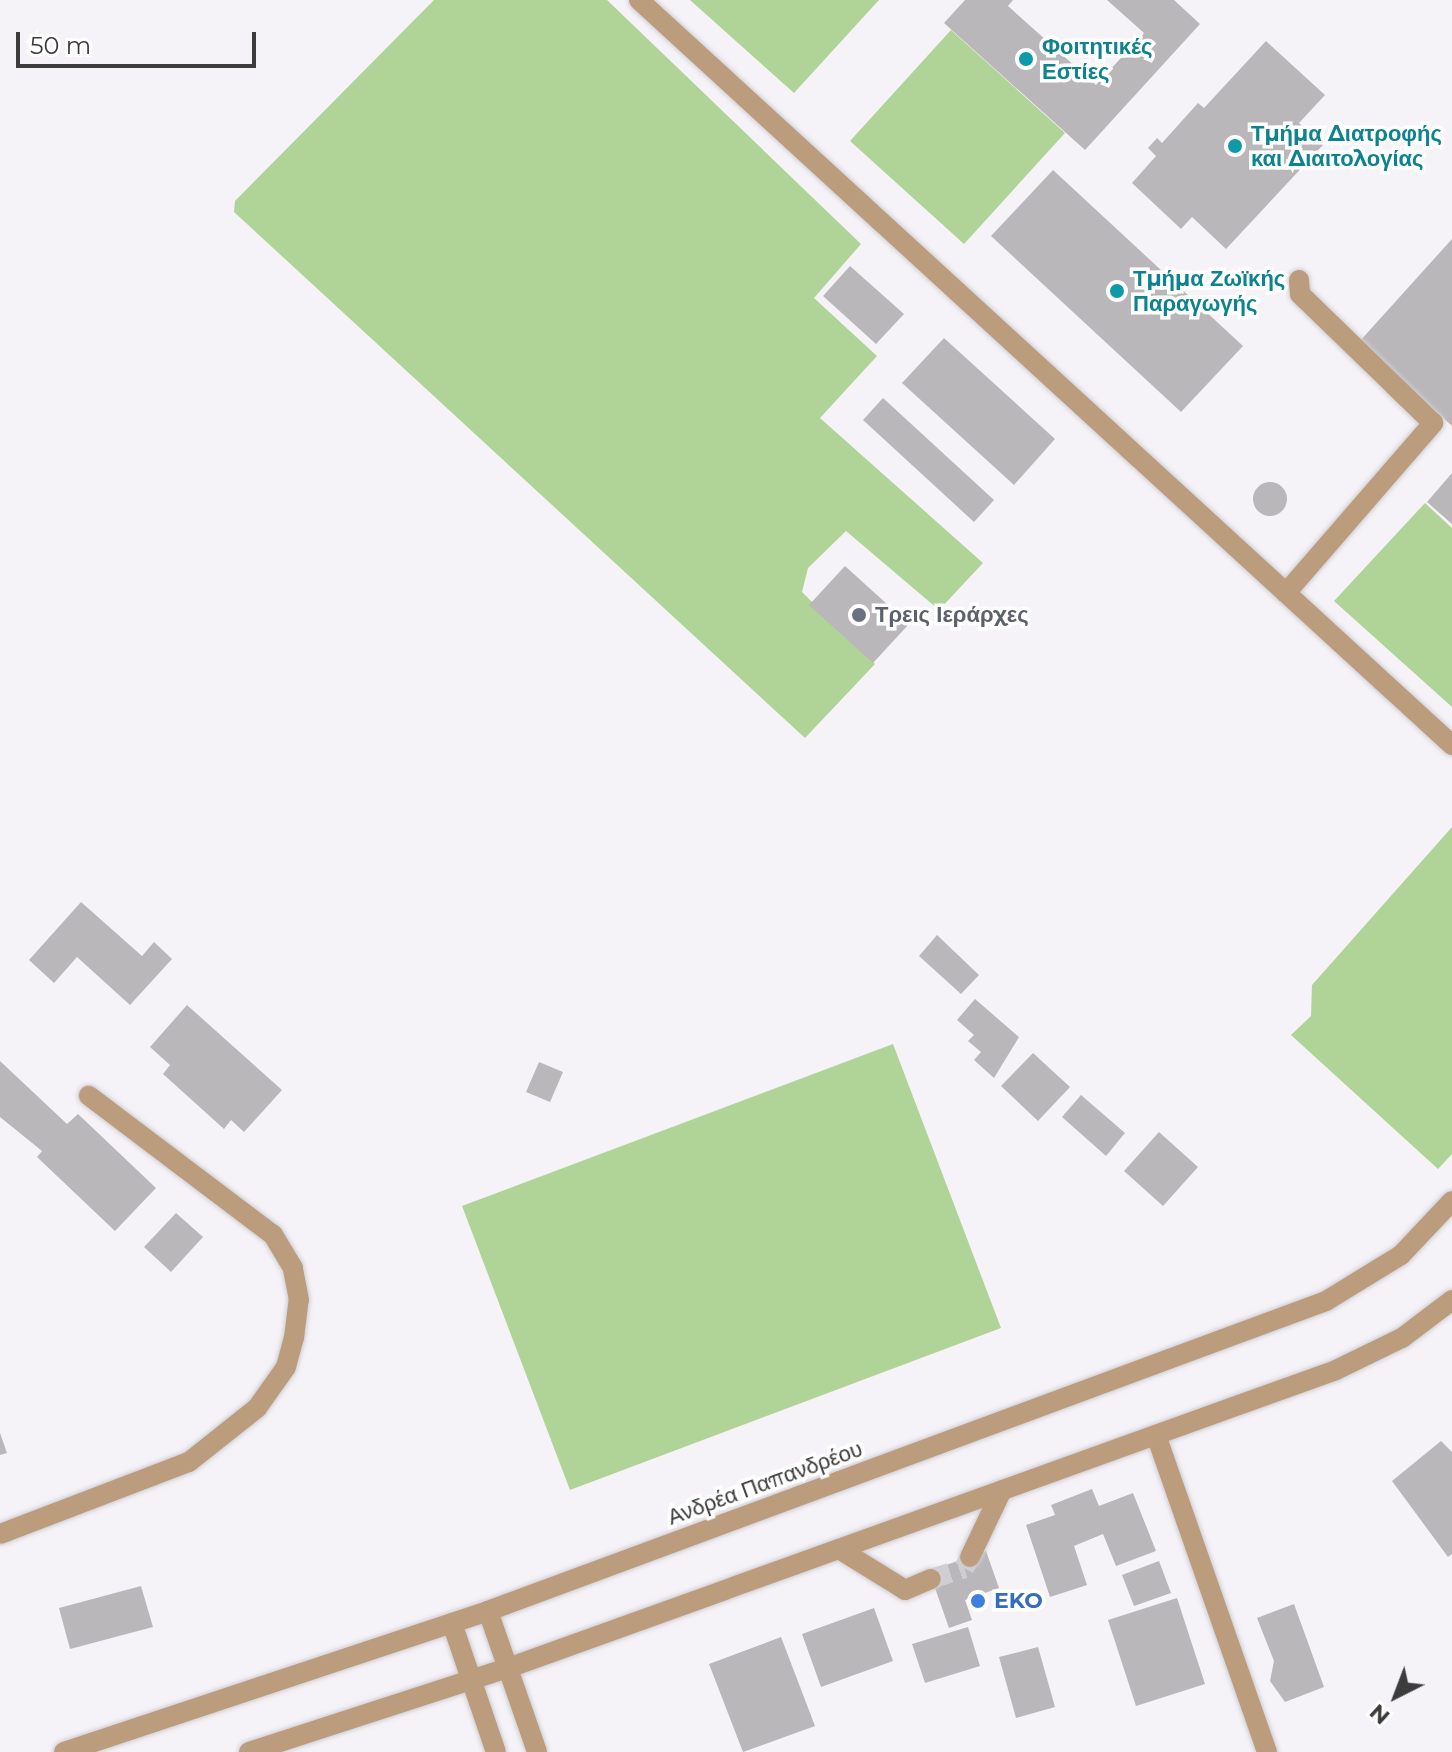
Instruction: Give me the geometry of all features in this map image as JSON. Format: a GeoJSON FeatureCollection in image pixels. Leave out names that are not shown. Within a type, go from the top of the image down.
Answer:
{"type":"FeatureCollection","features":[{"type":"Feature","properties":{"kind":"street"},"geometry":{"type":"LineString","coordinates":[[639,0],[1452,745]]}},
{"type":"Feature","properties":{"kind":"street"},"geometry":{"type":"LineString","coordinates":[[1286,593],[1433,423],[1300,294],[1299,280]]}},
{"type":"Feature","properties":{"kind":"street"},"geometry":{"type":"LineString","coordinates":[[0,1534],[189,1462],[257,1408],[286,1367],[294,1338],[299,1300],[293,1268],[273,1235],[89,1096]]}},
{"type":"Feature","properties":{"kind":"street","name":"Ανδρέα Παπανδρέου"},"geometry":{"type":"LineString","coordinates":[[64,1752],[488,1611],[1326,1301],[1401,1255],[1452,1201]]}},
{"type":"Feature","properties":{"kind":"street"},"geometry":{"type":"LineString","coordinates":[[249,1752],[508,1668],[1336,1370],[1402,1338],[1452,1300]]}},
{"type":"Feature","properties":{"kind":"street"},"geometry":{"type":"LineString","coordinates":[[1156,1435],[1267,1752]]}},
{"type":"Feature","properties":{"kind":"street"},"geometry":{"type":"LineString","coordinates":[[970,1557],[1002,1490]]}},
{"type":"Feature","properties":{"kind":"street"},"geometry":{"type":"LineString","coordinates":[[839,1549],[905,1590],[931,1579]]}},
{"type":"Feature","properties":{"kind":"street"},"geometry":{"type":"LineString","coordinates":[[488,1611],[537,1752]]}},
{"type":"Feature","properties":{"kind":"street"},"geometry":{"type":"LineString","coordinates":[[452,1623],[496,1752]]}},
{"type":"Feature","properties":{"kind":"green space"},"geometry":{"type":"Polygon","coordinates":[[[434,0],[607,0],[861,244],[814,298],[877,356],[820,418],[983,563],[939,610],[846,531],[808,568],[802,592],[875,664],[805,738],[234,212],[235,201],[434,0]]]}},
{"type":"Feature","properties":{"kind":"green space"},"geometry":{"type":"Polygon","coordinates":[[[690,0],[879,0],[794,93],[690,0]]]}},
{"type":"Feature","properties":{"kind":"green space"},"geometry":{"type":"Polygon","coordinates":[[[951,30],[1065,133],[964,244],[850,141],[951,30]]]}},
{"type":"Feature","properties":{"kind":"green space"},"geometry":{"type":"Polygon","coordinates":[[[1425,503],[1452,528],[1452,707],[1334,601],[1425,503]]]}},
{"type":"Feature","properties":{"kind":"green space"},"geometry":{"type":"Polygon","coordinates":[[[1452,827],[1452,1154],[1438,1169],[1291,1035],[1311,1016],[1312,985],[1452,827]]]}},
{"type":"Feature","properties":{"kind":"green space"},"geometry":{"type":"Polygon","coordinates":[[[893,1044],[1001,1328],[570,1490],[462,1206],[893,1044]]]}},
{"type":"Feature","properties":{"kind":"building","name":"Φοιτητικές Εστίες"},"geometry":{"type":"Polygon","coordinates":[[[965,0],[1013,0],[1008,6],[1096,85],[1144,33],[1107,0],[1174,0],[1200,24],[1085,150],[944,23],[965,0]]]}},
{"type":"Feature","properties":{"kind":"building","name":"Τμήμα Διατροφής και Διαιτολογίας"},"geometry":{"type":"Polygon","coordinates":[[[1266,41],[1325,95],[1299,123],[1323,145],[1226,249],[1192,217],[1181,229],[1132,183],[1156,156],[1148,148],[1157,138],[1162,143],[1198,103],[1204,108],[1266,41]]]}},
{"type":"Feature","properties":{"kind":"building","name":"Τμήμα Ζωϊκής Παραγωγής"},"geometry":{"type":"Polygon","coordinates":[[[1053,170],[1243,346],[1181,412],[991,236],[1053,170]]]}},
{"type":"Feature","properties":{"kind":"building"},"geometry":{"type":"Polygon","coordinates":[[[1452,239],[1452,426],[1359,342],[1452,239]]]}},
{"type":"Feature","properties":{"kind":"building"},"geometry":{"type":"Polygon","coordinates":[[[850,266],[904,314],[876,344],[823,296],[850,266]]]}},
{"type":"Feature","properties":{"kind":"building"},"geometry":{"type":"Polygon","coordinates":[[[944,338],[1055,439],[1014,485],[902,383],[944,338]]]}},
{"type":"Feature","properties":{"kind":"building"},"geometry":{"type":"Polygon","coordinates":[[[883,398],[994,500],[974,522],[863,420],[883,398]]]}},
{"type":"Feature","properties":{"kind":"building"},"geometry":{"type":"Polygon","coordinates":[[[1452,473],[1452,524],[1427,502],[1452,473]]]}},
{"type":"Feature","properties":{"kind":"building"},"geometry":{"type":"Polygon","coordinates":[[[1270,482],[1282,487],[1287,499],[1282,511],[1270,516],[1258,511],[1253,499],[1258,487],[1270,482]]]}},
{"type":"Feature","properties":{"kind":"building","name":"Τρεις Ιεράρχες"},"geometry":{"type":"Polygon","coordinates":[[[845,566],[909,624],[873,663],[809,605],[845,566]]]}},
{"type":"Feature","properties":{"kind":"building"},"geometry":{"type":"Polygon","coordinates":[[[81,902],[142,956],[154,942],[172,959],[130,1005],[77,957],[54,983],[29,960],[81,902]]]}},
{"type":"Feature","properties":{"kind":"building"},"geometry":{"type":"Polygon","coordinates":[[[937,935],[979,975],[961,994],[919,956],[937,935]]]}},
{"type":"Feature","properties":{"kind":"building"},"geometry":{"type":"Polygon","coordinates":[[[975,999],[1019,1037],[994,1078],[974,1060],[981,1052],[968,1041],[974,1035],[957,1020],[975,999]]]}},
{"type":"Feature","properties":{"kind":"building"},"geometry":{"type":"Polygon","coordinates":[[[187,1005],[282,1090],[244,1132],[231,1120],[224,1129],[163,1074],[170,1065],[150,1047],[187,1005]]]}},
{"type":"Feature","properties":{"kind":"building"},"geometry":{"type":"Polygon","coordinates":[[[1033,1053],[1070,1087],[1038,1121],[1001,1086],[1033,1053]]]}},
{"type":"Feature","properties":{"kind":"building"},"geometry":{"type":"Polygon","coordinates":[[[0,1061],[67,1124],[78,1114],[156,1188],[115,1231],[37,1157],[42,1151],[0,1117],[0,1061]]]}},
{"type":"Feature","properties":{"kind":"building"},"geometry":{"type":"Polygon","coordinates":[[[539,1062],[563,1072],[550,1102],[526,1092],[539,1062]]]}},
{"type":"Feature","properties":{"kind":"building"},"geometry":{"type":"Polygon","coordinates":[[[1081,1095],[1125,1133],[1106,1156],[1062,1117],[1081,1095]]]}},
{"type":"Feature","properties":{"kind":"building"},"geometry":{"type":"Polygon","coordinates":[[[1159,1132],[1198,1167],[1163,1206],[1124,1171],[1159,1132]]]}},
{"type":"Feature","properties":{"kind":"building"},"geometry":{"type":"Polygon","coordinates":[[[176,1213],[203,1237],[171,1272],[144,1247],[176,1213]]]}},
{"type":"Feature","properties":{"kind":"building"},"geometry":{"type":"Polygon","coordinates":[[[0,1433],[7,1453],[0,1455],[0,1433]]]}},
{"type":"Feature","properties":{"kind":"building"},"geometry":{"type":"Polygon","coordinates":[[[1441,1441],[1452,1452],[1452,1554],[1448,1557],[1392,1481],[1441,1441]]]}},
{"type":"Feature","properties":{"kind":"building"},"geometry":{"type":"Polygon","coordinates":[[[1092,1489],[1099,1506],[1133,1493],[1156,1551],[1116,1566],[1103,1534],[1074,1546],[1087,1585],[1050,1597],[1026,1525],[1055,1515],[1051,1505],[1092,1489]]]}},
{"type":"Feature","properties":{"kind":"building"},"geometry":{"type":"Polygon","coordinates":[[[986,1551],[999,1588],[965,1600],[972,1620],[949,1628],[929,1571],[986,1551]]]}},
{"type":"Feature","properties":{"kind":"building"},"geometry":{"type":"Polygon","coordinates":[[[1159,1561],[1171,1593],[1134,1606],[1122,1575],[1159,1561]]]}},
{"type":"Feature","properties":{"kind":"building"},"geometry":{"type":"Polygon","coordinates":[[[141,1586],[153,1627],[70,1649],[59,1608],[141,1586]]]}},
{"type":"Feature","properties":{"kind":"building"},"geometry":{"type":"Polygon","coordinates":[[[1177,1598],[1205,1684],[1136,1706],[1108,1620],[1177,1598]]]}},
{"type":"Feature","properties":{"kind":"building"},"geometry":{"type":"Polygon","coordinates":[[[1294,1604],[1324,1687],[1285,1702],[1270,1681],[1274,1661],[1257,1618],[1294,1604]]]}},
{"type":"Feature","properties":{"kind":"building"},"geometry":{"type":"Polygon","coordinates":[[[874,1608],[893,1661],[821,1687],[802,1634],[874,1608]]]}},
{"type":"Feature","properties":{"kind":"building"},"geometry":{"type":"Polygon","coordinates":[[[968,1627],[980,1666],[925,1683],[912,1644],[968,1627]]]}},
{"type":"Feature","properties":{"kind":"building"},"geometry":{"type":"Polygon","coordinates":[[[781,1637],[815,1726],[743,1752],[709,1664],[781,1637]]]}},
{"type":"Feature","properties":{"kind":"building"},"geometry":{"type":"Polygon","coordinates":[[[1038,1647],[1055,1707],[1016,1718],[999,1657],[1038,1647]]]}},
{"type":"Feature","properties":{"kind":"tunnel"},"geometry":{"type":"LineString","coordinates":[[931,1579],[964,1568],[970,1557]]}},
{"type":"Feature","properties":{"kind":"place","name":"Φοιτητικές Εστίες"},"geometry":{"type":"Point","coordinates":[1026,59]}},
{"type":"Feature","properties":{"kind":"place","name":"Τμήμα Διατροφής και Διαιτολογίας"},"geometry":{"type":"Point","coordinates":[1235,146]}},
{"type":"Feature","properties":{"kind":"place","name":"Τμήμα Ζωϊκής Παραγωγής"},"geometry":{"type":"Point","coordinates":[1117,291]}},
{"type":"Feature","properties":{"kind":"place","name":"Τρεις Ιεράρχες"},"geometry":{"type":"Point","coordinates":[859,615]}},
{"type":"Feature","properties":{"kind":"place","name":"EKO"},"geometry":{"type":"Point","coordinates":[978,1601]}}]}
